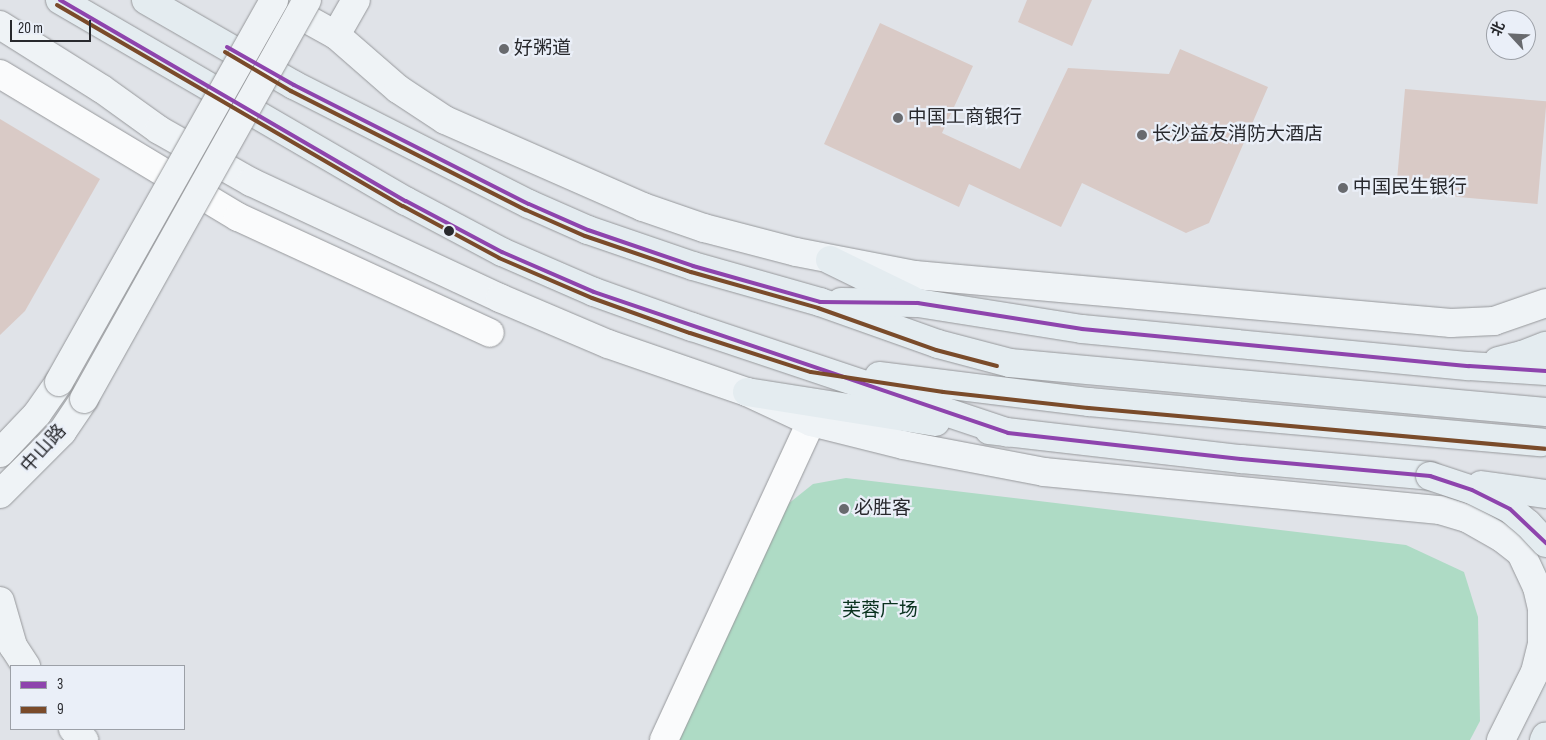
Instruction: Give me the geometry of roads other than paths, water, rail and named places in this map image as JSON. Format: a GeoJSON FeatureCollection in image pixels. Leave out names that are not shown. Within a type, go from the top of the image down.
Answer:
{"type":"FeatureCollection","features":[{"type":"Feature","properties":{"kind":"main road"},"geometry":{"type":"LineString","coordinates":[[60,0],[406,201],[502,252],[594,292],[692,327],[813,366],[1008,433]]}},
{"type":"Feature","properties":{"kind":"main road"},"geometry":{"type":"LineString","coordinates":[[146,0],[294,85],[529,204],[588,230],[693,266],[820,302],[938,344],[1010,363],[1546,412]]}},
{"type":"Feature","properties":{"kind":"main road"},"geometry":{"type":"LineString","coordinates":[[830,260],[918,303]]}},
{"type":"Feature","properties":{"kind":"main road"},"geometry":{"type":"LineString","coordinates":[[820,302],[918,303],[1082,329],[1469,366],[1546,371]]}},
{"type":"Feature","properties":{"kind":"main road"},"geometry":{"type":"LineString","coordinates":[[1469,366],[1522,355],[1546,346]]}},
{"type":"Feature","properties":{"kind":"main road"},"geometry":{"type":"LineString","coordinates":[[813,366],[944,386],[1089,402],[1541,442]]}},
{"type":"Feature","properties":{"kind":"main road"},"geometry":{"type":"LineString","coordinates":[[747,392],[1008,433],[1241,459],[1430,476],[1542,490]]}},
{"type":"Feature","properties":{"kind":"main road"},"geometry":{"type":"LineString","coordinates":[[1430,476],[1472,490],[1510,509],[1546,543]]}},
{"type":"Feature","properties":{"kind":"main road"},"geometry":{"type":"LineString","coordinates":[[1544,740],[1546,736]]}},
{"type":"Feature","properties":{"kind":"street"},"geometry":{"type":"LineString","coordinates":[[273,0],[336,35],[398,89],[445,120],[643,208],[704,228],[830,260],[915,275],[1451,323],[1494,321],[1546,304]]}},
{"type":"Feature","properties":{"kind":"street","name":"中山路"},"geometry":{"type":"LineString","coordinates":[[0,453],[37,414],[59,382],[273,0]]}},
{"type":"Feature","properties":{"kind":"street","name":"中山路"},"geometry":{"type":"LineString","coordinates":[[0,494],[62,432],[84,399],[307,0]]}},
{"type":"Feature","properties":{"kind":"street"},"geometry":{"type":"LineString","coordinates":[[336,35],[356,0]]}},
{"type":"Feature","properties":{"kind":"street"},"geometry":{"type":"LineString","coordinates":[[0,24],[102,89],[159,130],[251,182],[500,298],[590,336],[747,392],[811,422],[903,445],[1044,472],[1440,510],[1467,518],[1502,538],[1521,553],[1537,587],[1545,627],[1535,672],[1501,740]]}},
{"type":"Feature","properties":{"kind":"street"},"geometry":{"type":"LineString","coordinates":[[0,74],[238,217],[490,333]]}},
{"type":"Feature","properties":{"kind":"street"},"geometry":{"type":"LineString","coordinates":[[664,740],[811,422]]}},
{"type":"Feature","properties":{"kind":"street"},"geometry":{"type":"LineString","coordinates":[[1515,549],[1542,490]]}},
{"type":"Feature","properties":{"kind":"street"},"geometry":{"type":"LineString","coordinates":[[0,601],[13,646],[25,665]]}},
{"type":"Feature","properties":{"kind":"street"},"geometry":{"type":"LineString","coordinates":[[74,730],[84,740]]}},
{"type":"Feature","properties":{"kind":"place","name":"好粥道"},"geometry":{"type":"Point","coordinates":[504,49]}},
{"type":"Feature","properties":{"kind":"place","name":"中国工商银行"},"geometry":{"type":"Point","coordinates":[898,118]}},
{"type":"Feature","properties":{"kind":"place","name":"长沙益友消防大酒店"},"geometry":{"type":"Point","coordinates":[1142,135]}},
{"type":"Feature","properties":{"kind":"place","name":"中国民生银行"},"geometry":{"type":"Point","coordinates":[1343,188]}},
{"type":"Feature","properties":{"kind":"place","name":"必胜客"},"geometry":{"type":"Point","coordinates":[844,509]}},
{"type":"Feature","properties":{"kind":"park label","name":"芙蓉广场"},"geometry":{"type":"Point","coordinates":[880,611]}}]}
